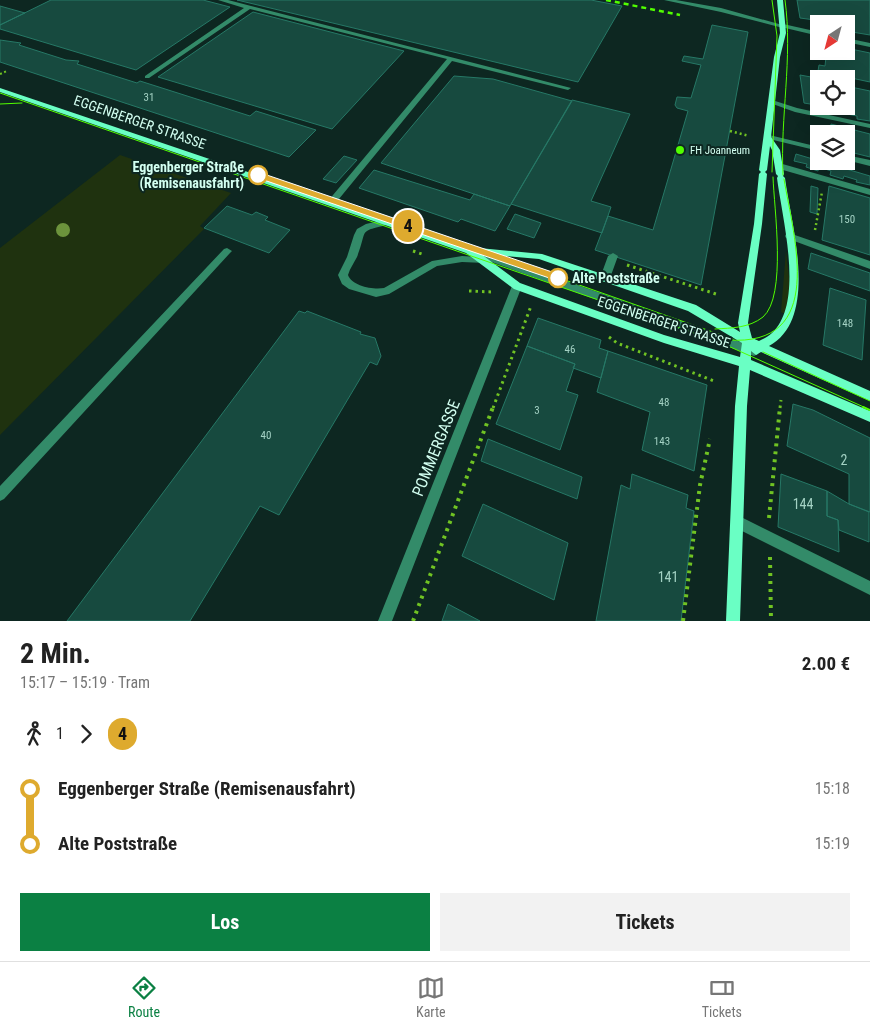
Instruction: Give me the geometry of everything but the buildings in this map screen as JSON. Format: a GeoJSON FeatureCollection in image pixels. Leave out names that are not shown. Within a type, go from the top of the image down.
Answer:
{"type":"FeatureCollection","features":[{"type":"Feature","properties":{"kind":"main road"},"geometry":{"type":"LineString","coordinates":[[733,621],[741,406],[746,362],[752,347],[743,323],[758,230],[763,172],[783,26],[780,0]]}},
{"type":"Feature","properties":{"kind":"main road","name":"EGGENBERGER STRASSE"},"geometry":{"type":"LineString","coordinates":[[0,90],[469,250],[539,256],[692,308],[752,347],[870,396]]}},
{"type":"Feature","properties":{"kind":"main road"},"geometry":{"type":"LineString","coordinates":[[752,347],[776,336],[791,308],[794,286],[789,236],[776,150],[768,137]]}},
{"type":"Feature","properties":{"kind":"main road","name":"EGGENBERGER STRASSE"},"geometry":{"type":"LineString","coordinates":[[469,250],[517,286],[664,339],[746,362],[870,417]]}},
{"type":"Feature","properties":{"kind":"street"},"geometry":{"type":"LineString","coordinates":[[220,0],[568,88]]}},
{"type":"Feature","properties":{"kind":"street"},"geometry":{"type":"LineString","coordinates":[[667,0],[713,8],[810,32]]}},
{"type":"Feature","properties":{"kind":"street"},"geometry":{"type":"LineString","coordinates":[[147,77],[249,7]]}},
{"type":"Feature","properties":{"kind":"street"},"geometry":{"type":"LineString","coordinates":[[855,42],[870,45]]}},
{"type":"Feature","properties":{"kind":"street"},"geometry":{"type":"LineString","coordinates":[[331,203],[451,58]]}},
{"type":"Feature","properties":{"kind":"street"},"geometry":{"type":"LineString","coordinates":[[772,102],[810,113],[809,104]]}},
{"type":"Feature","properties":{"kind":"street"},"geometry":{"type":"LineString","coordinates":[[819,115],[870,126]]}},
{"type":"Feature","properties":{"kind":"street"},"geometry":{"type":"LineString","coordinates":[[768,137],[810,147]]}},
{"type":"Feature","properties":{"kind":"street"},"geometry":{"type":"LineString","coordinates":[[855,159],[870,163]]}},
{"type":"Feature","properties":{"kind":"street"},"geometry":{"type":"LineString","coordinates":[[780,173],[870,192]]}},
{"type":"Feature","properties":{"kind":"street"},"geometry":{"type":"LineString","coordinates":[[387,222],[367,226],[358,232],[352,257],[343,275],[345,281],[352,286],[376,293],[386,291],[435,263],[462,259],[482,261]]}},
{"type":"Feature","properties":{"kind":"street"},"geometry":{"type":"LineString","coordinates":[[789,236],[870,265]]}},
{"type":"Feature","properties":{"kind":"street"},"geometry":{"type":"LineString","coordinates":[[469,250],[752,347]]}},
{"type":"Feature","properties":{"kind":"street"},"geometry":{"type":"LineString","coordinates":[[0,495],[227,251]]}},
{"type":"Feature","properties":{"kind":"street"},"geometry":{"type":"LineString","coordinates":[[605,278],[613,258]]}},
{"type":"Feature","properties":{"kind":"street","name":"POMMERGASSE"},"geometry":{"type":"LineString","coordinates":[[385,621],[517,286]]}},
{"type":"Feature","properties":{"kind":"street"},"geometry":{"type":"LineString","coordinates":[[737,521],[870,588]]}},
{"type":"Feature","properties":{"kind":"path"},"geometry":{"type":"LineString","coordinates":[[0,74],[7,71]]}},
{"type":"Feature","properties":{"kind":"path"},"geometry":{"type":"LineString","coordinates":[[730,131],[748,136]]}},
{"type":"Feature","properties":{"kind":"path"},"geometry":{"type":"LineString","coordinates":[[813,246],[822,189]]}},
{"type":"Feature","properties":{"kind":"path"},"geometry":{"type":"LineString","coordinates":[[613,258],[719,295]]}},
{"type":"Feature","properties":{"kind":"path"},"geometry":{"type":"LineString","coordinates":[[469,291],[493,292]]}},
{"type":"Feature","properties":{"kind":"path"},"geometry":{"type":"LineString","coordinates":[[413,621],[529,306],[541,310]]}},
{"type":"Feature","properties":{"kind":"path"},"geometry":{"type":"LineString","coordinates":[[605,334],[617,343],[714,381]]}},
{"type":"Feature","properties":{"kind":"path"},"geometry":{"type":"LineString","coordinates":[[771,621],[768,527],[781,400]]}},
{"type":"Feature","properties":{"kind":"path"},"geometry":{"type":"LineString","coordinates":[[684,621],[700,485],[710,439]]}},
{"type":"Feature","properties":{"kind":"green space"},"geometry":{"type":"Polygon","coordinates":[[[120,155],[231,193],[200,226],[204,229],[0,435],[0,248],[120,155]]]}},
{"type":"Feature","properties":{"kind":"green space"},"geometry":{"type":"Polygon","coordinates":[[[786,251],[790,286],[785,314],[781,312],[786,251]]]}},
{"type":"Feature","properties":{"kind":"tram line"},"geometry":{"type":"LineString","coordinates":[[772,0],[777,36],[772,172]]}},
{"type":"Feature","properties":{"kind":"tram line"},"geometry":{"type":"LineString","coordinates":[[783,175],[783,131],[788,44],[785,0]]}},
{"type":"Feature","properties":{"kind":"tram line"},"geometry":{"type":"LineString","coordinates":[[0,93],[717,341],[866,408]]}},
{"type":"Feature","properties":{"kind":"tram line"},"geometry":{"type":"LineString","coordinates":[[0,104],[22,103]]}},
{"type":"Feature","properties":{"kind":"tram line","name":"4"},"geometry":{"type":"LineString","coordinates":[[258,175],[558,278]]}},
{"type":"Feature","properties":{"kind":"tram line"},"geometry":{"type":"LineString","coordinates":[[715,329],[740,327],[758,321],[770,306],[775,291],[777,272],[777,229],[773,177]]}},
{"type":"Feature","properties":{"kind":"tram line"},"geometry":{"type":"LineString","coordinates":[[728,340],[759,338],[780,326],[792,308],[797,285],[797,258],[784,179]]}},
{"type":"Feature","properties":{"kind":"tram line"},"geometry":{"type":"LineString","coordinates":[[545,273],[733,339]]}},
{"type":"Feature","properties":{"kind":"tram line"},"geometry":{"type":"LineString","coordinates":[[763,352],[870,401]]}},
{"type":"Feature","properties":{"kind":"tram line"},"geometry":{"type":"LineString","coordinates":[[863,407],[870,410]]}},
{"type":"Feature","properties":{"kind":"railway"},"geometry":{"type":"LineString","coordinates":[[606,0],[680,15]]}},
{"type":"Feature","properties":{"kind":"place","name":"FH Joanneum"},"geometry":{"type":"Point","coordinates":[680,150]}},
{"type":"Feature","properties":{"kind":"place","name":"Eggenberger Straße (Remisenausfahrt)"},"geometry":{"type":"Point","coordinates":[258,175]}},
{"type":"Feature","properties":{"kind":"place","name":"Alte Poststraße"},"geometry":{"type":"Point","coordinates":[558,278]}}]}
